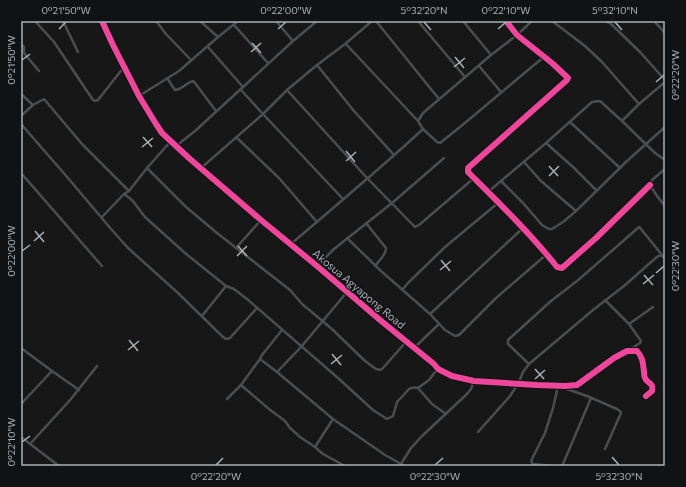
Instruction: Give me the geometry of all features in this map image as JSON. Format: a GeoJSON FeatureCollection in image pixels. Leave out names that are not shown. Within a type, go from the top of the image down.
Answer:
{"type":"FeatureCollection","features":[{"type":"Feature","properties":{"kind":"street"},"geometry":{"type":"LineString","coordinates":[[35,21],[54,42],[94,100],[98,100],[124,68]]}},
{"type":"Feature","properties":{"kind":"street"},"geometry":{"type":"LineString","coordinates":[[63,21],[78,52]]}},
{"type":"Feature","properties":{"kind":"street","name":"Akosua Agyapong Road"},"geometry":{"type":"LineString","coordinates":[[102,21],[124,68],[162,133],[261,220],[434,364],[438,369],[452,376],[474,380],[556,386],[577,385],[614,358],[640,343],[629,324]]}},
{"type":"Feature","properties":{"kind":"street"},"geometry":{"type":"LineString","coordinates":[[156,21],[166,34],[191,60]]}},
{"type":"Feature","properties":{"kind":"street"},"geometry":{"type":"LineString","coordinates":[[200,21],[218,37]]}},
{"type":"Feature","properties":{"kind":"street"},"geometry":{"type":"LineString","coordinates":[[139,96],[179,71],[238,21]]}},
{"type":"Feature","properties":{"kind":"street"},"geometry":{"type":"LineString","coordinates":[[276,21],[293,41]]}},
{"type":"Feature","properties":{"kind":"street"},"geometry":{"type":"LineString","coordinates":[[176,146],[195,131],[268,63],[317,21]]}},
{"type":"Feature","properties":{"kind":"street"},"geometry":{"type":"LineString","coordinates":[[201,168],[263,114],[287,90],[317,65],[346,44],[372,21]]}},
{"type":"Feature","properties":{"kind":"street"},"geometry":{"type":"LineString","coordinates":[[376,21],[439,99]]}},
{"type":"Feature","properties":{"kind":"street"},"geometry":{"type":"LineString","coordinates":[[418,21],[465,77]]}},
{"type":"Feature","properties":{"kind":"street"},"geometry":{"type":"LineString","coordinates":[[463,21],[491,55]]}},
{"type":"Feature","properties":{"kind":"street"},"geometry":{"type":"LineString","coordinates":[[506,21],[517,35],[568,78],[468,168],[468,172],[509,213],[557,267],[562,268],[596,238],[650,185],[652,180],[665,169]]}},
{"type":"Feature","properties":{"kind":"street"},"geometry":{"type":"LineString","coordinates":[[418,121],[423,113],[532,21]]}},
{"type":"Feature","properties":{"kind":"street"},"geometry":{"type":"LineString","coordinates":[[552,21],[585,46],[602,62],[639,104]]}},
{"type":"Feature","properties":{"kind":"street"},"geometry":{"type":"LineString","coordinates":[[605,21],[640,52],[665,81],[622,121]]}},
{"type":"Feature","properties":{"kind":"street"},"geometry":{"type":"LineString","coordinates":[[654,21],[665,33]]}},
{"type":"Feature","properties":{"kind":"street"},"geometry":{"type":"LineString","coordinates":[[234,25],[268,63]]}},
{"type":"Feature","properties":{"kind":"street"},"geometry":{"type":"LineString","coordinates":[[21,44],[24,47],[24,53],[39,71]]}},
{"type":"Feature","properties":{"kind":"street"},"geometry":{"type":"LineString","coordinates":[[346,44],[418,121],[423,129],[438,142],[468,121],[544,57]]}},
{"type":"Feature","properties":{"kind":"street"},"geometry":{"type":"LineString","coordinates":[[208,46],[243,87]]}},
{"type":"Feature","properties":{"kind":"street"},"geometry":{"type":"LineString","coordinates":[[317,65],[354,111],[394,155]]}},
{"type":"Feature","properties":{"kind":"street"},"geometry":{"type":"LineString","coordinates":[[479,66],[501,92]]}},
{"type":"Feature","properties":{"kind":"street"},"geometry":{"type":"LineString","coordinates":[[167,78],[175,90],[193,81],[216,111]]}},
{"type":"Feature","properties":{"kind":"street"},"geometry":{"type":"LineString","coordinates":[[240,90],[343,199]]}},
{"type":"Feature","properties":{"kind":"street"},"geometry":{"type":"LineString","coordinates":[[287,90],[367,178],[416,227],[474,178]]}},
{"type":"Feature","properties":{"kind":"street"},"geometry":{"type":"LineString","coordinates":[[21,94],[33,106]]}},
{"type":"Feature","properties":{"kind":"street"},"geometry":{"type":"LineString","coordinates":[[21,116],[44,99],[82,144],[129,191]]}},
{"type":"Feature","properties":{"kind":"street"},"geometry":{"type":"LineString","coordinates":[[488,192],[592,102],[600,101],[665,160]]}},
{"type":"Feature","properties":{"kind":"street"},"geometry":{"type":"LineString","coordinates":[[570,122],[620,168]]}},
{"type":"Feature","properties":{"kind":"street"},"geometry":{"type":"LineString","coordinates":[[21,124],[128,248],[178,293],[226,340],[228,340],[239,327],[245,323],[257,308]]}},
{"type":"Feature","properties":{"kind":"street"},"geometry":{"type":"LineString","coordinates":[[501,181],[542,225],[549,229],[556,228],[665,127]]}},
{"type":"Feature","properties":{"kind":"street"},"geometry":{"type":"LineString","coordinates":[[291,244],[423,129]]}},
{"type":"Feature","properties":{"kind":"street"},"geometry":{"type":"LineString","coordinates":[[236,138],[279,178],[317,222]]}},
{"type":"Feature","properties":{"kind":"street"},"geometry":{"type":"LineString","coordinates":[[102,217],[124,194],[129,191],[171,141]]}},
{"type":"Feature","properties":{"kind":"street"},"geometry":{"type":"LineString","coordinates":[[546,143],[573,166],[596,190]]}},
{"type":"Feature","properties":{"kind":"street"},"geometry":{"type":"LineString","coordinates":[[317,266],[334,249],[392,203],[444,158]]}},
{"type":"Feature","properties":{"kind":"street"},"geometry":{"type":"LineString","coordinates":[[524,162],[541,181],[576,211]]}},
{"type":"Feature","properties":{"kind":"street"},"geometry":{"type":"LineString","coordinates":[[147,168],[201,220],[290,290],[302,304],[313,312],[365,361],[376,369],[382,369],[406,342]]}},
{"type":"Feature","properties":{"kind":"street"},"geometry":{"type":"LineString","coordinates":[[21,173],[102,266]]}},
{"type":"Feature","properties":{"kind":"street"},"geometry":{"type":"LineString","coordinates":[[650,185],[665,206]]}},
{"type":"Feature","properties":{"kind":"street"},"geometry":{"type":"LineString","coordinates":[[124,194],[132,200],[156,227],[226,286],[234,289],[257,308],[373,410],[387,419],[393,416],[397,402],[412,387],[418,388],[432,404],[446,414]]}},
{"type":"Feature","properties":{"kind":"street"},"geometry":{"type":"LineString","coordinates":[[402,290],[445,247],[498,203]]}},
{"type":"Feature","properties":{"kind":"street"},"geometry":{"type":"LineString","coordinates":[[236,248],[261,220]]}},
{"type":"Feature","properties":{"kind":"street"},"geometry":{"type":"LineString","coordinates":[[366,223],[386,248],[384,254],[374,266]]}},
{"type":"Feature","properties":{"kind":"street"},"geometry":{"type":"LineString","coordinates":[[430,314],[523,228]]}},
{"type":"Feature","properties":{"kind":"street"},"geometry":{"type":"LineString","coordinates":[[529,364],[508,344],[508,340],[551,301],[638,228],[641,229],[664,257]]}},
{"type":"Feature","properties":{"kind":"street"},"geometry":{"type":"LineString","coordinates":[[347,238],[374,266],[430,314],[445,330],[455,336],[459,335],[496,298],[547,254]]}},
{"type":"Feature","properties":{"kind":"street"},"geometry":{"type":"LineString","coordinates":[[478,432],[510,396],[529,364],[658,256],[660,255],[664,257]]}},
{"type":"Feature","properties":{"kind":"street"},"geometry":{"type":"LineString","coordinates":[[202,316],[226,286]]}},
{"type":"Feature","properties":{"kind":"street"},"geometry":{"type":"LineString","coordinates":[[277,372],[323,322],[347,292]]}},
{"type":"Feature","properties":{"kind":"street"},"geometry":{"type":"LineString","coordinates":[[605,300],[629,324],[652,307]]}},
{"type":"Feature","properties":{"kind":"street"},"geometry":{"type":"LineString","coordinates":[[414,348],[439,324]]}},
{"type":"Feature","properties":{"kind":"street"},"geometry":{"type":"LineString","coordinates":[[227,399],[241,385],[282,330]]}},
{"type":"Feature","properties":{"kind":"street"},"geometry":{"type":"LineString","coordinates":[[21,348],[79,390]]}},
{"type":"Feature","properties":{"kind":"street"},"geometry":{"type":"LineString","coordinates":[[627,351],[637,351],[640,354],[644,378],[652,385],[653,388],[652,391],[646,396]]}},
{"type":"Feature","properties":{"kind":"street"},"geometry":{"type":"LineString","coordinates":[[260,359],[333,420],[402,465],[412,448],[422,436],[467,394],[471,389],[474,380]]}},
{"type":"Feature","properties":{"kind":"street"},"geometry":{"type":"LineString","coordinates":[[30,444],[79,390],[97,366]]}},
{"type":"Feature","properties":{"kind":"street"},"geometry":{"type":"LineString","coordinates":[[418,388],[429,380],[438,369]]}},
{"type":"Feature","properties":{"kind":"street"},"geometry":{"type":"LineString","coordinates":[[21,404],[52,371]]}},
{"type":"Feature","properties":{"kind":"street"},"geometry":{"type":"LineString","coordinates":[[241,385],[285,422],[300,437],[323,454],[345,466]]}},
{"type":"Feature","properties":{"kind":"street"},"geometry":{"type":"LineString","coordinates":[[552,466],[534,464],[531,461],[545,433],[557,391],[556,386]]}},
{"type":"Feature","properties":{"kind":"street"},"geometry":{"type":"LineString","coordinates":[[565,386],[567,389],[620,411],[621,413],[605,449]]}},
{"type":"Feature","properties":{"kind":"street"},"geometry":{"type":"LineString","coordinates":[[561,466],[591,398]]}},
{"type":"Feature","properties":{"kind":"street"},"geometry":{"type":"LineString","coordinates":[[314,446],[333,420]]}},
{"type":"Feature","properties":{"kind":"street"},"geometry":{"type":"LineString","coordinates":[[21,437],[59,466]]}},
{"type":"Feature","properties":{"kind":"cycle path"},"geometry":{"type":"LineString","coordinates":[[102,21],[139,96],[162,133],[261,220],[434,364],[438,369],[452,376],[474,381],[537,385],[577,385],[614,358],[627,351],[637,351],[642,361],[646,380],[652,386],[652,391],[646,396]]}},
{"type":"Feature","properties":{"kind":"cycle path"},"geometry":{"type":"LineString","coordinates":[[506,21],[517,35],[568,78],[468,168],[468,172],[525,230],[557,267],[562,268],[596,238],[650,185]]}}]}
